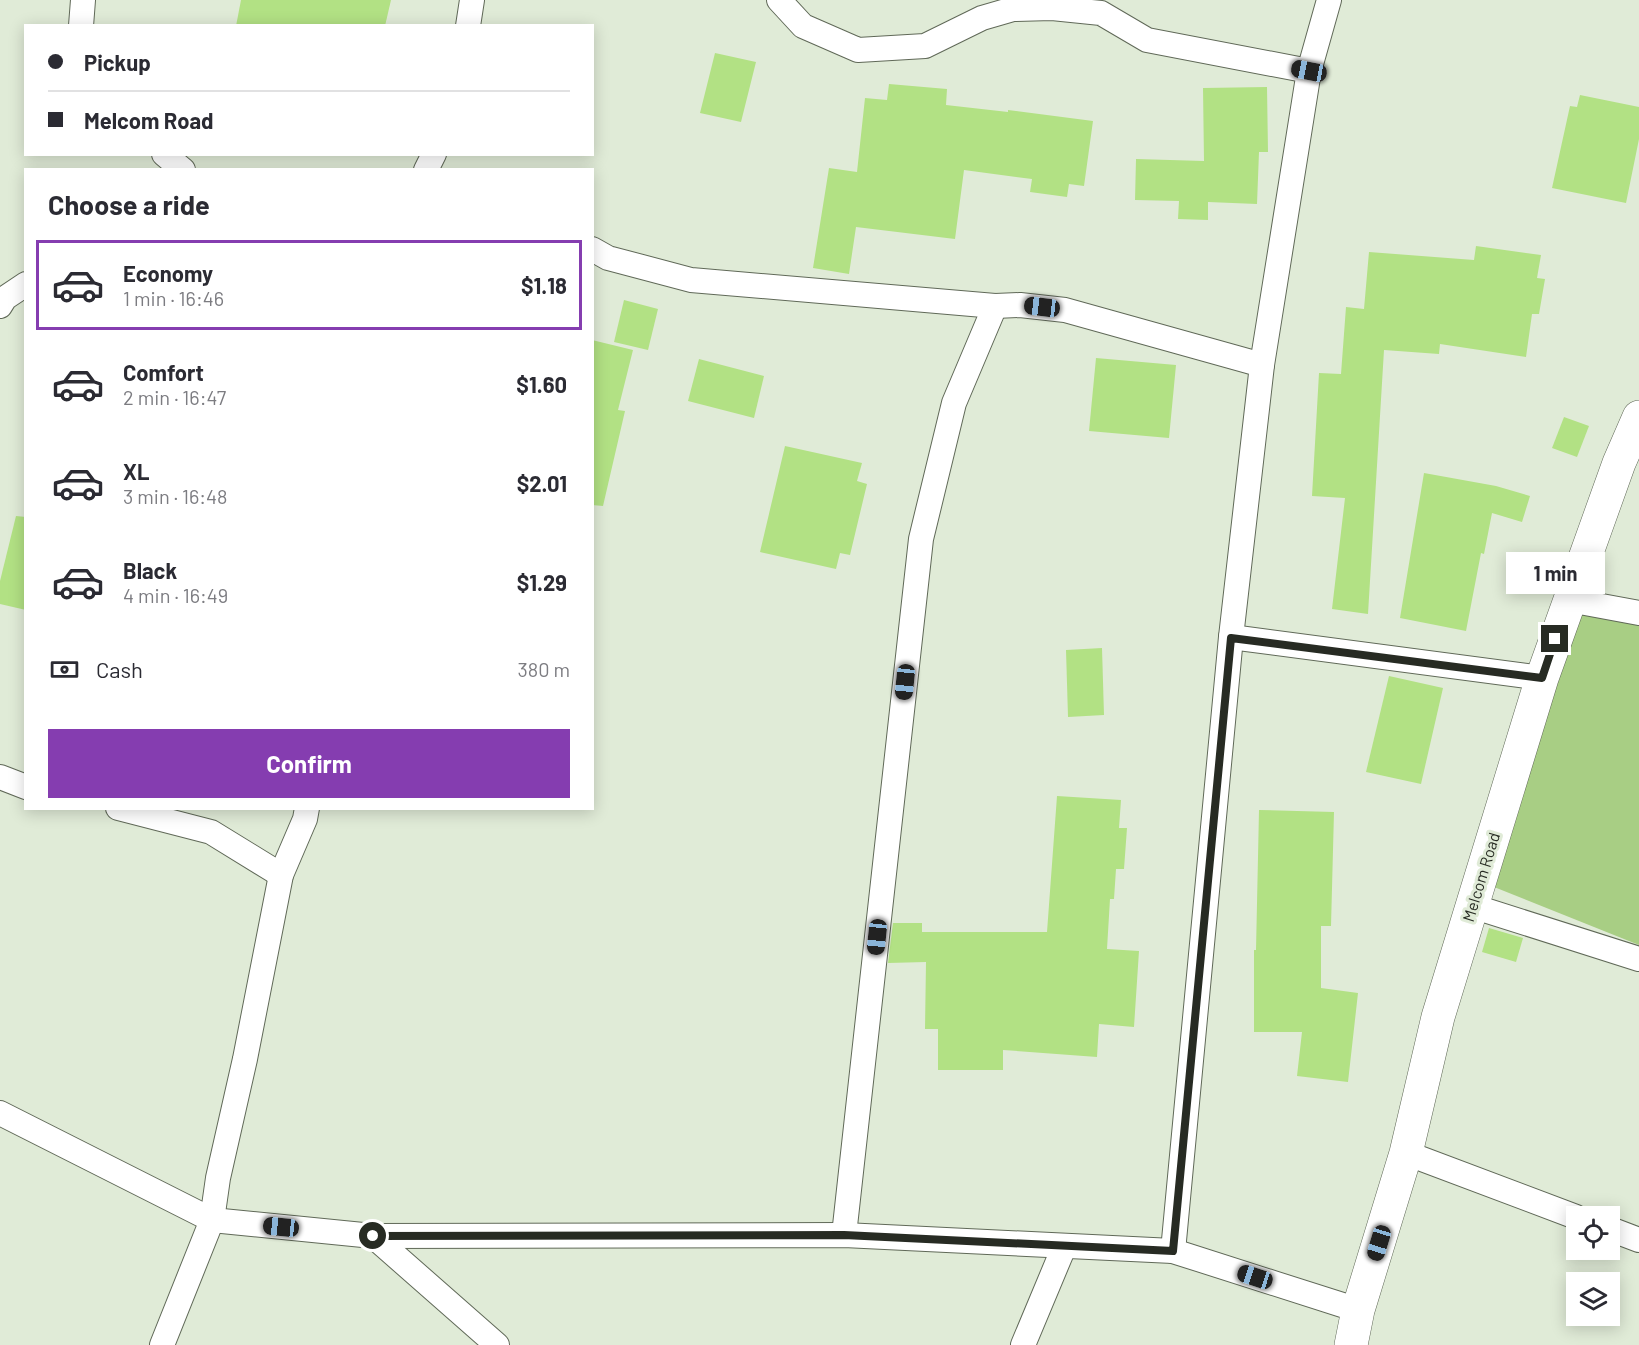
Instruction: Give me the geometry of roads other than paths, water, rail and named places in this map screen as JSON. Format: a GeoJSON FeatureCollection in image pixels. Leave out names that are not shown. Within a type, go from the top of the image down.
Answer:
{"type":"FeatureCollection","features":[{"type":"Feature","properties":{"kind":"main road","name":"Melcom Road"},"geometry":{"type":"LineString","coordinates":[[1351,1345],[1358,1310],[1406,1153],[1438,1017],[1542,678],[1619,463],[1639,417]]}},
{"type":"Feature","properties":{"kind":"street"},"geometry":{"type":"LineString","coordinates":[[81,24],[83,0]]}},
{"type":"Feature","properties":{"kind":"street"},"geometry":{"type":"LineString","coordinates":[[468,24],[472,0]]}},
{"type":"Feature","properties":{"kind":"street"},"geometry":{"type":"LineString","coordinates":[[779,0],[803,26],[858,50],[925,46],[978,9],[1052,8],[1101,13],[1147,40],[1309,71]]}},
{"type":"Feature","properties":{"kind":"street"},"geometry":{"type":"LineString","coordinates":[[1173,1251],[1231,638],[1262,365],[1309,71],[1329,0]]}},
{"type":"Feature","properties":{"kind":"street"},"geometry":{"type":"LineString","coordinates":[[166,156],[181,168]]}},
{"type":"Feature","properties":{"kind":"street"},"geometry":{"type":"LineString","coordinates":[[594,250],[608,258],[691,280],[1065,310],[1262,365]]}},
{"type":"Feature","properties":{"kind":"street"},"geometry":{"type":"LineString","coordinates":[[0,306],[5,298],[24,285]]}},
{"type":"Feature","properties":{"kind":"street"},"geometry":{"type":"LineString","coordinates":[[844,1235],[921,539],[954,403],[995,306]]}},
{"type":"Feature","properties":{"kind":"street"},"geometry":{"type":"LineString","coordinates":[[1569,600],[1639,614]]}},
{"type":"Feature","properties":{"kind":"street"},"geometry":{"type":"LineString","coordinates":[[1231,638],[1542,678]]}},
{"type":"Feature","properties":{"kind":"street"},"geometry":{"type":"LineString","coordinates":[[0,777],[24,786]]}},
{"type":"Feature","properties":{"kind":"street"},"geometry":{"type":"LineString","coordinates":[[126,810],[211,832],[281,875]]}},
{"type":"Feature","properties":{"kind":"street"},"geometry":{"type":"LineString","coordinates":[[162,1345],[212,1220],[218,1178],[245,1059],[281,875],[307,810]]}},
{"type":"Feature","properties":{"kind":"street"},"geometry":{"type":"LineString","coordinates":[[1472,906],[1639,959]]}},
{"type":"Feature","properties":{"kind":"street"},"geometry":{"type":"LineString","coordinates":[[0,1113],[212,1220],[373,1236],[844,1235],[1173,1251],[1358,1310]]}},
{"type":"Feature","properties":{"kind":"street"},"geometry":{"type":"LineString","coordinates":[[1406,1153],[1566,1212]]}},
{"type":"Feature","properties":{"kind":"street"},"geometry":{"type":"LineString","coordinates":[[1620,1233],[1639,1240]]}},
{"type":"Feature","properties":{"kind":"street"},"geometry":{"type":"LineString","coordinates":[[373,1236],[497,1345]]}},
{"type":"Feature","properties":{"kind":"street"},"geometry":{"type":"LineString","coordinates":[[1023,1345],[1064,1247]]}}]}
